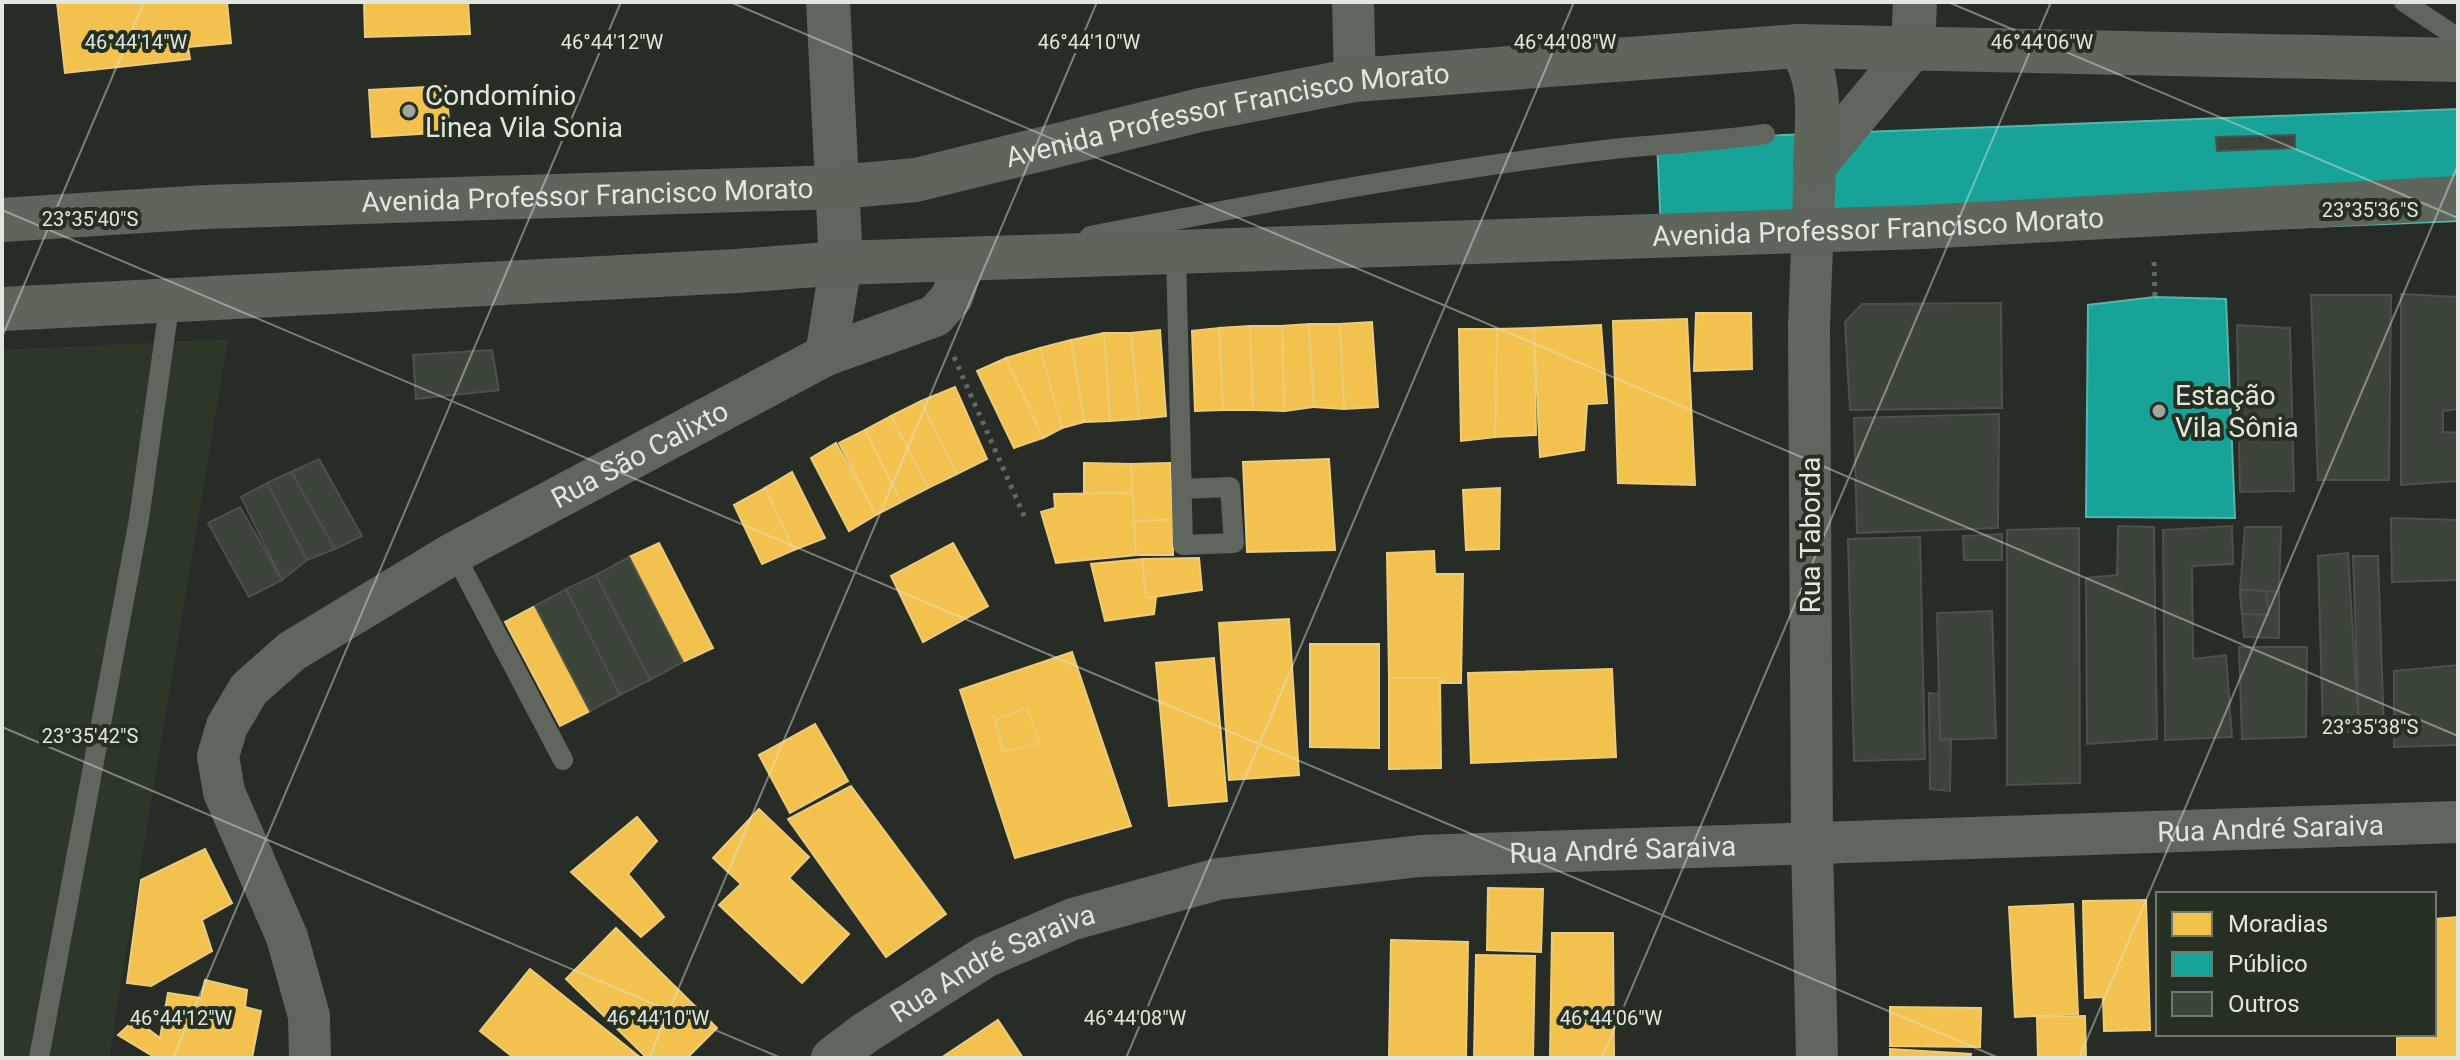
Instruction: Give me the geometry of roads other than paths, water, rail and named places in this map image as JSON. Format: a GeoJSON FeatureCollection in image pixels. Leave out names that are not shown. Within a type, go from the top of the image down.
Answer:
{"type":"FeatureCollection","features":[{"type":"Feature","properties":{"kind":"highway","name":"Avenida Professor Francisco Morato"},"geometry":{"type":"LineString","coordinates":[[2,220],[205,207],[838,187],[916,180],[1200,110],[1355,80],[1798,46],[2458,60]]}},
{"type":"Feature","properties":{"kind":"highway"},"geometry":{"type":"LineString","coordinates":[[1798,46],[1808,57],[1816,91],[1815,166]]}},
{"type":"Feature","properties":{"kind":"highway","name":"Avenida Professor Francisco Morato"},"geometry":{"type":"LineString","coordinates":[[2,309],[841,263],[1813,231],[2458,198]]}},
{"type":"Feature","properties":{"kind":"street"},"geometry":{"type":"LineString","coordinates":[[826,355],[841,263],[828,2]]}},
{"type":"Feature","properties":{"kind":"street"},"geometry":{"type":"LineString","coordinates":[[1353,2],[1355,80]]}},
{"type":"Feature","properties":{"kind":"street"},"geometry":{"type":"LineString","coordinates":[[1815,166],[1913,48],[1915,2]]}},
{"type":"Feature","properties":{"kind":"street","name":"Rua Taborda"},"geometry":{"type":"LineString","coordinates":[[1815,166],[1809,326],[1812,843],[1817,1058]]}},
{"type":"Feature","properties":{"kind":"street","name":"Rua São Calixto"},"geometry":{"type":"LineString","coordinates":[[310,1058],[309,1016],[287,937],[224,792],[218,756],[227,726],[249,689],[292,651],[454,553],[826,355],[935,316],[952,297],[964,261]]}},
{"type":"Feature","properties":{"kind":"street","name":"Rua André Saraiva"},"geometry":{"type":"LineString","coordinates":[[832,1058],[865,1033],[985,957],[1073,919],[1218,879],[1420,856],[2458,822]]}},
{"type":"Feature","properties":{"kind":"lane"},"geometry":{"type":"LineString","coordinates":[[2404,2],[2458,38]]}},
{"type":"Feature","properties":{"kind":"lane"},"geometry":{"type":"LineString","coordinates":[[964,261],[1257,204],[1426,177],[1612,150],[1765,134]]}},
{"type":"Feature","properties":{"kind":"lane"},"geometry":{"type":"LineString","coordinates":[[1176,254],[1182,489]]}},
{"type":"Feature","properties":{"kind":"lane"},"geometry":{"type":"LineString","coordinates":[[39,1058],[139,519],[170,300]]}},
{"type":"Feature","properties":{"kind":"lane"},"geometry":{"type":"LineString","coordinates":[[454,553],[563,760]]}},
{"type":"Feature","properties":{"kind":"place","name":"Condomínio Linea Vila Sonia"},"geometry":{"type":"Point","coordinates":[409,111]}},
{"type":"Feature","properties":{"kind":"place","name":"Estação Vila Sônia"},"geometry":{"type":"Point","coordinates":[2159,411]}}]}
